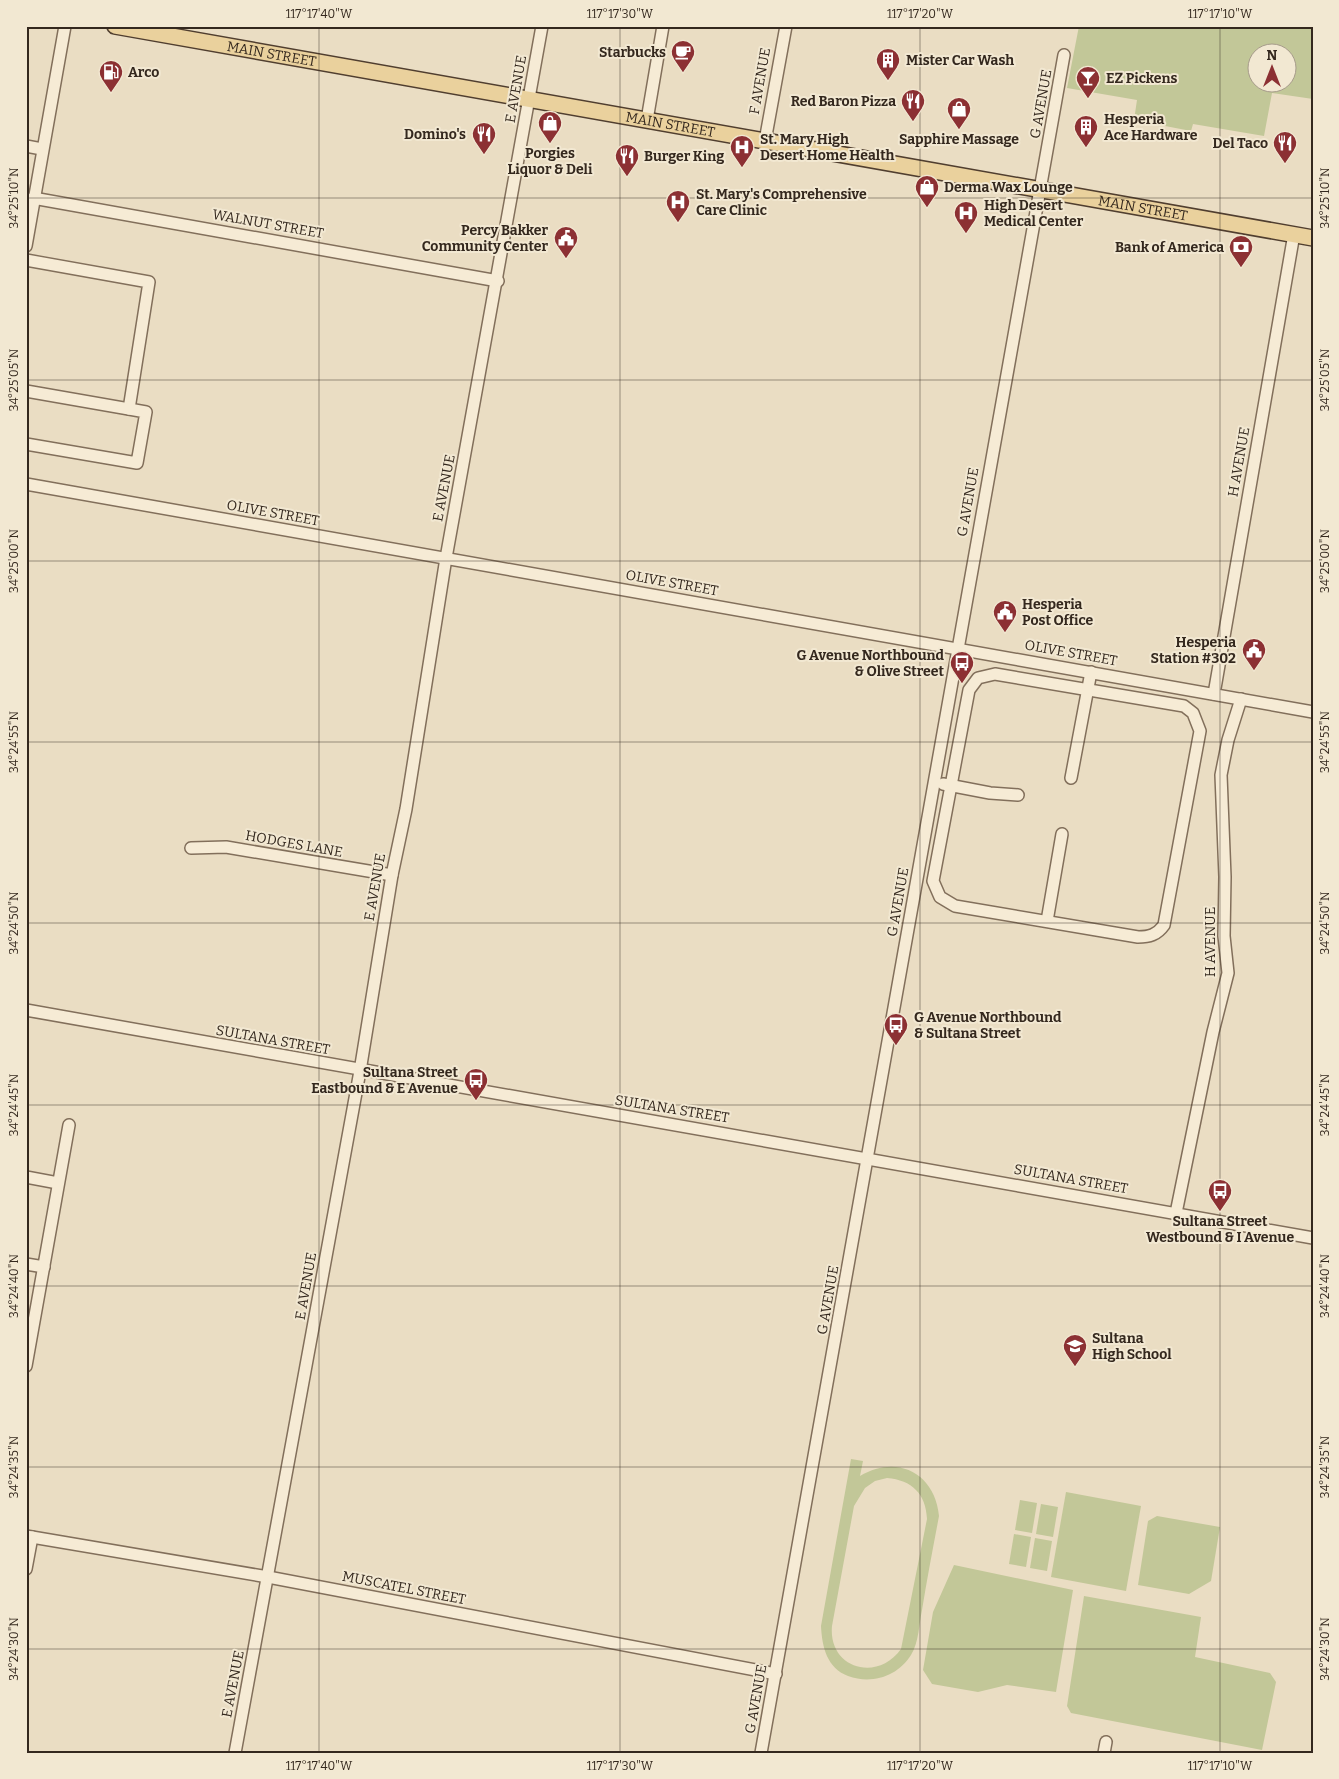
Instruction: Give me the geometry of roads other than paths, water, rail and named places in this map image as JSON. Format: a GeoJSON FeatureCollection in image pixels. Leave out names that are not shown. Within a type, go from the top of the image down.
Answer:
{"type":"FeatureCollection","features":[{"type":"Feature","properties":{"kind":"main road","name":"MAIN STREET"},"geometry":{"type":"LineString","coordinates":[[116,26],[1313,238]]}},
{"type":"Feature","properties":{"kind":"street"},"geometry":{"type":"LineString","coordinates":[[26,246],[65,26]]}},
{"type":"Feature","properties":{"kind":"street","name":"E AVENUE"},"geometry":{"type":"LineString","coordinates":[[235,1753],[360,1071],[392,876],[406,810],[446,558],[498,281],[542,26]]}},
{"type":"Feature","properties":{"kind":"street"},"geometry":{"type":"LineString","coordinates":[[647,120],[663,26]]}},
{"type":"Feature","properties":{"kind":"street","name":"F AVENUE"},"geometry":{"type":"LineString","coordinates":[[765,141],[786,26]]}},
{"type":"Feature","properties":{"kind":"street","name":"G AVENUE"},"geometry":{"type":"LineString","coordinates":[[761,1753],[1064,55]]}},
{"type":"Feature","properties":{"kind":"street"},"geometry":{"type":"LineString","coordinates":[[26,146],[42,148]]}},
{"type":"Feature","properties":{"kind":"street","name":"WALNUT STREET"},"geometry":{"type":"LineString","coordinates":[[33,198],[498,281]]}},
{"type":"Feature","properties":{"kind":"street","name":"H AVENUE"},"geometry":{"type":"LineString","coordinates":[[1214,694],[1294,234]]}},
{"type":"Feature","properties":{"kind":"street"},"geometry":{"type":"LineString","coordinates":[[26,260],[149,282],[129,409]]}},
{"type":"Feature","properties":{"kind":"street"},"geometry":{"type":"LineString","coordinates":[[26,391],[146,412],[137,464],[26,444]]}},
{"type":"Feature","properties":{"kind":"street","name":"OLIVE STREET"},"geometry":{"type":"LineString","coordinates":[[26,484],[1313,712]]}},
{"type":"Feature","properties":{"kind":"street"},"geometry":{"type":"LineString","coordinates":[[1071,778],[1091,672]]}},
{"type":"Feature","properties":{"kind":"street"},"geometry":{"type":"LineString","coordinates":[[995,674],[1184,706],[1193,713],[1200,731],[1164,926],[1158,933],[1147,937],[955,906],[940,897],[933,881],[951,786],[969,690],[978,678],[995,674]]}},
{"type":"Feature","properties":{"kind":"street","name":"H AVENUE"},"geometry":{"type":"LineString","coordinates":[[1176,1213],[1213,1032],[1228,973],[1224,936],[1225,878],[1222,775],[1228,740],[1241,699]]}},
{"type":"Feature","properties":{"kind":"street"},"geometry":{"type":"LineString","coordinates":[[934,782],[1018,795]]}},
{"type":"Feature","properties":{"kind":"street"},"geometry":{"type":"LineString","coordinates":[[1047,921],[1062,834]]}},
{"type":"Feature","properties":{"kind":"street","name":"HODGES LANE"},"geometry":{"type":"LineString","coordinates":[[191,848],[226,847],[392,876]]}},
{"type":"Feature","properties":{"kind":"street","name":"SULTANA STREET"},"geometry":{"type":"LineString","coordinates":[[26,1010],[360,1071],[868,1157],[1313,1238]]}},
{"type":"Feature","properties":{"kind":"street"},"geometry":{"type":"LineString","coordinates":[[26,1366],[31,1311],[44,1267],[69,1124]]}},
{"type":"Feature","properties":{"kind":"street"},"geometry":{"type":"LineString","coordinates":[[26,1177],[58,1183]]}},
{"type":"Feature","properties":{"kind":"street"},"geometry":{"type":"LineString","coordinates":[[26,1264],[44,1267]]}},
{"type":"Feature","properties":{"kind":"street"},"geometry":{"type":"LineString","coordinates":[[26,1569],[29,1537]]}},
{"type":"Feature","properties":{"kind":"street","name":"MUSCATEL STREET"},"geometry":{"type":"LineString","coordinates":[[29,1537],[268,1577],[776,1674]]}},
{"type":"Feature","properties":{"kind":"place","name":"Starbucks"},"geometry":{"type":"Point","coordinates":[683,73]}},
{"type":"Feature","properties":{"kind":"place","name":"Mister Car Wash"},"geometry":{"type":"Point","coordinates":[888,81]}},
{"type":"Feature","properties":{"kind":"place","name":"Arco"},"geometry":{"type":"Point","coordinates":[111,93]}},
{"type":"Feature","properties":{"kind":"place","name":"EZ Pickens"},"geometry":{"type":"Point","coordinates":[1088,99]}},
{"type":"Feature","properties":{"kind":"place","name":"Red Baron Pizza"},"geometry":{"type":"Point","coordinates":[913,122]}},
{"type":"Feature","properties":{"kind":"place","name":"Sapphire Massage"},"geometry":{"type":"Point","coordinates":[959,130]}},
{"type":"Feature","properties":{"kind":"place","name":"Porgies Liquor & Deli"},"geometry":{"type":"Point","coordinates":[550,144]}},
{"type":"Feature","properties":{"kind":"place","name":"Hesperia Ace Hardware"},"geometry":{"type":"Point","coordinates":[1086,148]}},
{"type":"Feature","properties":{"kind":"place","name":"Domino's"},"geometry":{"type":"Point","coordinates":[484,155]}},
{"type":"Feature","properties":{"kind":"place","name":"Del Taco"},"geometry":{"type":"Point","coordinates":[1285,164]}},
{"type":"Feature","properties":{"kind":"place","name":"St. Mary High Desert Home Health"},"geometry":{"type":"Point","coordinates":[742,168]}},
{"type":"Feature","properties":{"kind":"place","name":"Burger King"},"geometry":{"type":"Point","coordinates":[627,177]}},
{"type":"Feature","properties":{"kind":"place","name":"Derma Wax Lounge"},"geometry":{"type":"Point","coordinates":[927,208]}},
{"type":"Feature","properties":{"kind":"place","name":"St. Mary's Comprehensive Care Clinic"},"geometry":{"type":"Point","coordinates":[678,223]}},
{"type":"Feature","properties":{"kind":"place","name":"High Desert Medical Center"},"geometry":{"type":"Point","coordinates":[966,234]}},
{"type":"Feature","properties":{"kind":"place","name":"Percy Bakker Community Center"},"geometry":{"type":"Point","coordinates":[566,259]}},
{"type":"Feature","properties":{"kind":"place","name":"Bank of America"},"geometry":{"type":"Point","coordinates":[1241,268]}},
{"type":"Feature","properties":{"kind":"place","name":"Hesperia Post Office"},"geometry":{"type":"Point","coordinates":[1005,633]}},
{"type":"Feature","properties":{"kind":"place","name":"Hesperia Station #302"},"geometry":{"type":"Point","coordinates":[1254,671]}},
{"type":"Feature","properties":{"kind":"place","name":"G Avenue Northbound & Olive Street"},"geometry":{"type":"Point","coordinates":[962,684]}},
{"type":"Feature","properties":{"kind":"place","name":"G Avenue Northbound & Sultana Street"},"geometry":{"type":"Point","coordinates":[896,1046]}},
{"type":"Feature","properties":{"kind":"place","name":"Sultana Street Eastbound & E Avenue"},"geometry":{"type":"Point","coordinates":[476,1101]}},
{"type":"Feature","properties":{"kind":"place","name":"Sultana Street Westbound & I Avenue"},"geometry":{"type":"Point","coordinates":[1220,1212]}},
{"type":"Feature","properties":{"kind":"place","name":"Sultana High School"},"geometry":{"type":"Point","coordinates":[1075,1367]}}]}
